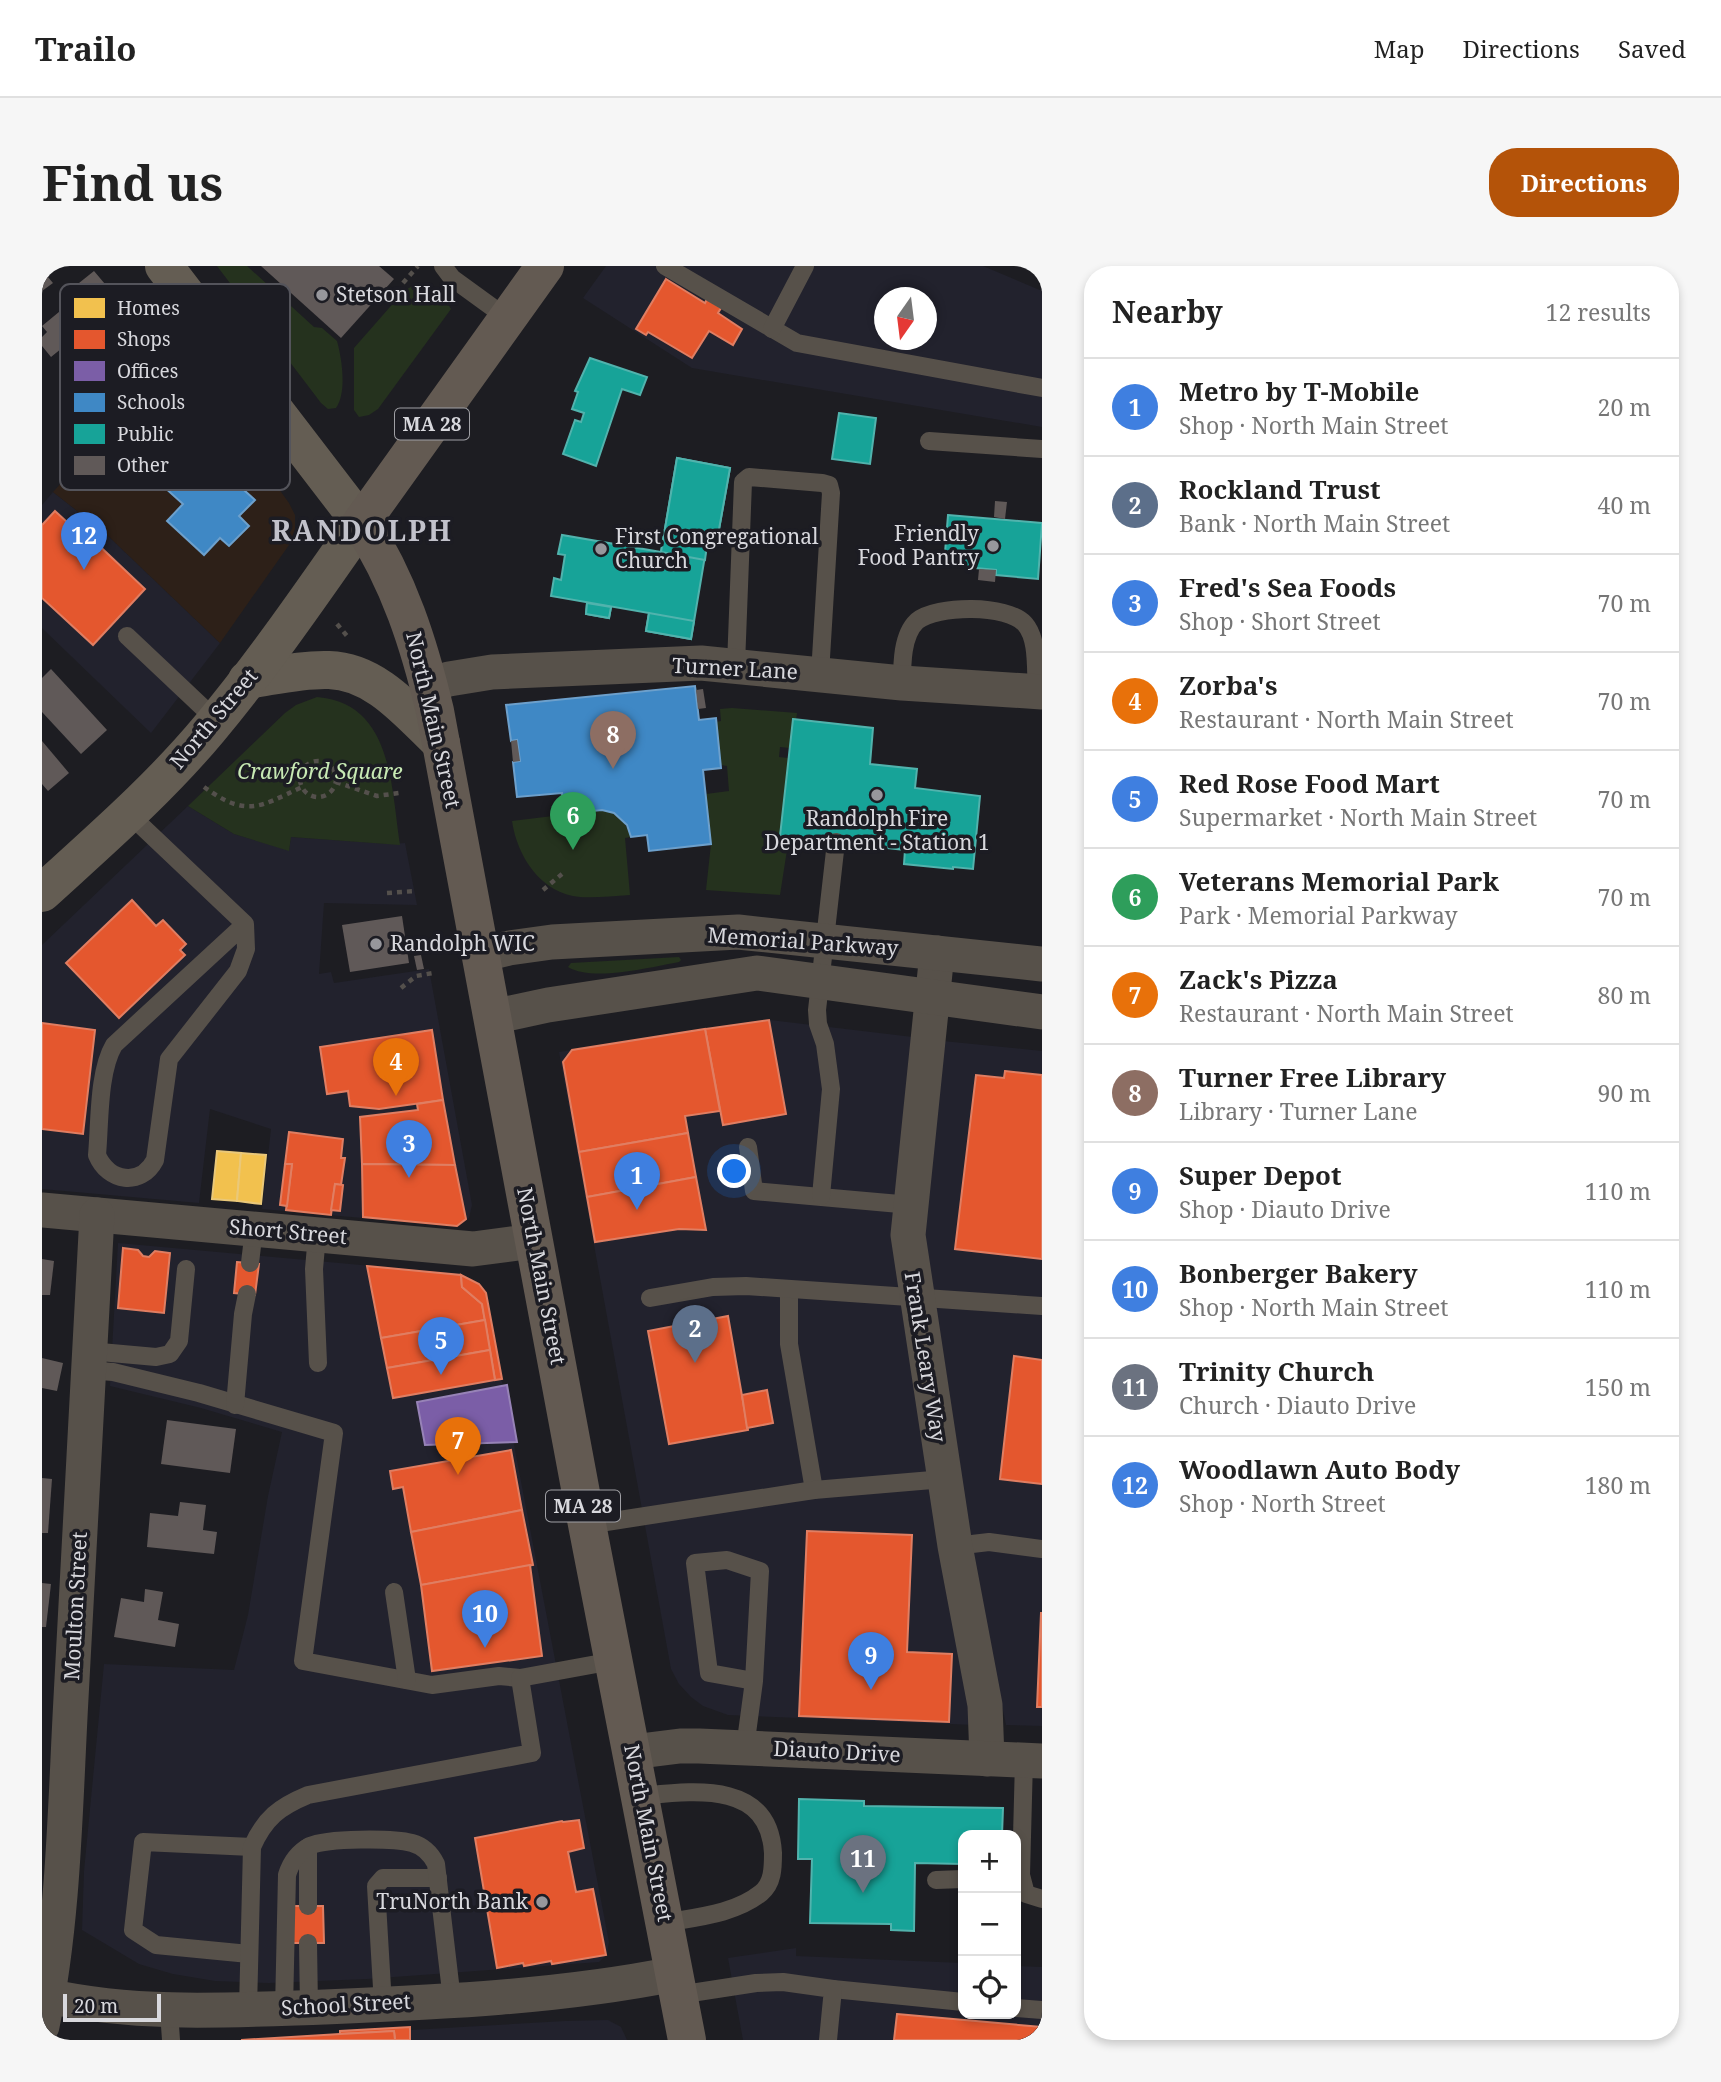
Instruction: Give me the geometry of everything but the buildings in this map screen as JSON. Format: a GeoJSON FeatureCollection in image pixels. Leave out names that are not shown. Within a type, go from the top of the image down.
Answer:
{"type":"FeatureCollection","features":[{"type":"Feature","properties":{"kind":"main road"},"geometry":{"type":"LineString","coordinates":[[164,266],[178,284]]}},
{"type":"Feature","properties":{"kind":"main road","name":"MA 28"},"geometry":{"type":"LineString","coordinates":[[361,523],[545,266]]}},
{"type":"Feature","properties":{"kind":"main road"},"geometry":{"type":"LineString","coordinates":[[290,430],[361,523]]}},
{"type":"Feature","properties":{"kind":"main road","name":"North Street"},"geometry":{"type":"LineString","coordinates":[[42,893],[129,814],[216,720],[361,523]]}},
{"type":"Feature","properties":{"kind":"main road","name":"North Main Street"},"geometry":{"type":"LineString","coordinates":[[361,523],[395,582],[416,637],[429,685],[687,2040]]}},
{"type":"Feature","properties":{"kind":"main road"},"geometry":{"type":"LineString","coordinates":[[247,680],[314,671],[346,672],[363,678],[385,692],[441,743]]}},
{"type":"Feature","properties":{"kind":"street","name":"Turner Lane"},"geometry":{"type":"LineString","coordinates":[[429,685],[492,672],[701,663],[902,683],[1040,692]]}},
{"type":"Feature","properties":{"kind":"street","name":"Memorial Parkway"},"geometry":{"type":"LineString","coordinates":[[480,955],[552,942],[715,932],[1042,964]]}},
{"type":"Feature","properties":{"kind":"street","name":"Frank Leary Way"},"geometry":{"type":"LineString","coordinates":[[937,953],[908,1235],[954,1546],[985,1705],[987,1759]]}},
{"type":"Feature","properties":{"kind":"street","name":"Memorial Parkway"},"geometry":{"type":"LineString","coordinates":[[492,1017],[746,974],[769,974],[932,997],[1041,1008]]}},
{"type":"Feature","properties":{"kind":"street","name":"Short Street"},"geometry":{"type":"LineString","coordinates":[[42,1210],[97,1215],[252,1246],[317,1235],[473,1249],[534,1241]]}},
{"type":"Feature","properties":{"kind":"street","name":"Moulton Street"},"geometry":{"type":"LineString","coordinates":[[45,2011],[65,1813],[97,1215]]}},
{"type":"Feature","properties":{"kind":"street","name":"Diauto Drive"},"geometry":{"type":"LineString","coordinates":[[632,1752],[680,1746],[1033,1760]]}},
{"type":"Feature","properties":{"kind":"street","name":"School Street"},"geometry":{"type":"LineString","coordinates":[[45,2011],[93,2005],[170,2025],[248,2009],[383,2005],[676,1984]]}},
{"type":"Feature","properties":{"kind":"lane"},"geometry":{"type":"LineString","coordinates":[[443,266],[453,278],[507,318]]}},
{"type":"Feature","properties":{"kind":"lane"},"geometry":{"type":"LineString","coordinates":[[665,266],[797,343],[1042,388]]}},
{"type":"Feature","properties":{"kind":"lane"},"geometry":{"type":"LineString","coordinates":[[772,329],[805,266]]}},
{"type":"Feature","properties":{"kind":"lane"},"geometry":{"type":"LineString","coordinates":[[929,440],[1042,449]]}},
{"type":"Feature","properties":{"kind":"lane"},"geometry":{"type":"LineString","coordinates":[[736,665],[743,482],[749,477],[822,483],[829,485],[831,493],[820,674]]}},
{"type":"Feature","properties":{"kind":"lane"},"geometry":{"type":"LineString","coordinates":[[902,683],[904,651],[916,622],[933,612],[981,610],[1003,613],[1024,622],[1032,637],[1040,692]]}},
{"type":"Feature","properties":{"kind":"lane"},"geometry":{"type":"LineString","coordinates":[[127,636],[216,720]]}},
{"type":"Feature","properties":{"kind":"lane"},"geometry":{"type":"LineString","coordinates":[[129,814],[245,924],[246,948],[238,971],[169,1059],[155,1160],[150,1169],[138,1177],[119,1175],[101,1164],[97,1155],[104,1078],[110,1052],[114,1045],[245,924]]}},
{"type":"Feature","properties":{"kind":"lane"},"geometry":{"type":"LineString","coordinates":[[821,1196],[831,1089],[825,1044],[817,1018],[836,842]]}},
{"type":"Feature","properties":{"kind":"lane"},"geometry":{"type":"LineString","coordinates":[[748,1147],[754,1191],[911,1205]]}},
{"type":"Feature","properties":{"kind":"lane"},"geometry":{"type":"LineString","coordinates":[[317,1235],[314,1269],[318,1363]]}},
{"type":"Feature","properties":{"kind":"lane"},"geometry":{"type":"LineString","coordinates":[[89,1360],[156,1357],[170,1353],[179,1341],[186,1269]]}},
{"type":"Feature","properties":{"kind":"lane"},"geometry":{"type":"LineString","coordinates":[[650,1298],[730,1286],[1042,1306]]}},
{"type":"Feature","properties":{"kind":"lane"},"geometry":{"type":"LineString","coordinates":[[789,1289],[789,1344],[814,1490]]}},
{"type":"Feature","properties":{"kind":"lane"},"geometry":{"type":"LineString","coordinates":[[235,1405],[247,1294]]}},
{"type":"Feature","properties":{"kind":"lane"},"geometry":{"type":"LineString","coordinates":[[89,1360],[113,1372],[199,1393],[334,1433],[303,1661],[432,1685],[499,1676],[520,1678],[614,1661]]}},
{"type":"Feature","properties":{"kind":"lane"},"geometry":{"type":"LineString","coordinates":[[587,1525],[814,1490],[944,1479]]}},
{"type":"Feature","properties":{"kind":"lane"},"geometry":{"type":"LineString","coordinates":[[954,1546],[989,1542],[1042,1549]]}},
{"type":"Feature","properties":{"kind":"lane"},"geometry":{"type":"LineString","coordinates":[[745,1748],[754,1681],[761,1571],[727,1560],[695,1563],[709,1673],[754,1681]]}},
{"type":"Feature","properties":{"kind":"lane"},"geometry":{"type":"LineString","coordinates":[[394,1592],[407,1680]]}},
{"type":"Feature","properties":{"kind":"lane"},"geometry":{"type":"LineString","coordinates":[[248,2009],[252,1847],[260,1828],[287,1804],[308,1795],[532,1753],[520,1678]]}},
{"type":"Feature","properties":{"kind":"lane"},"geometry":{"type":"LineString","coordinates":[[1021,1853],[1033,1760]]}},
{"type":"Feature","properties":{"kind":"lane"},"geometry":{"type":"LineString","coordinates":[[641,1796],[703,1792],[734,1798],[755,1809],[763,1818],[771,1837],[771,1878],[761,1893],[719,1913],[664,1923]]}},
{"type":"Feature","properties":{"kind":"lane"},"geometry":{"type":"LineString","coordinates":[[296,2008],[287,1875],[296,1856],[307,1847],[337,1840],[410,1843],[432,1856],[438,1878],[452,2000]]}},
{"type":"Feature","properties":{"kind":"lane"},"geometry":{"type":"LineString","coordinates":[[249,1954],[156,1945],[133,1930],[143,1842],[252,1847]]}},
{"type":"Feature","properties":{"kind":"lane"},"geometry":{"type":"LineString","coordinates":[[307,1847],[308,1906]]}},
{"type":"Feature","properties":{"kind":"lane"},"geometry":{"type":"LineString","coordinates":[[383,2005],[376,1886],[383,1878],[438,1878]]}},
{"type":"Feature","properties":{"kind":"lane"},"geometry":{"type":"LineString","coordinates":[[936,1880],[958,1879]]}},
{"type":"Feature","properties":{"kind":"lane"},"geometry":{"type":"LineString","coordinates":[[1021,1883],[1026,1894],[1042,1899]]}},
{"type":"Feature","properties":{"kind":"lane"},"geometry":{"type":"LineString","coordinates":[[296,2008],[308,1943]]}},
{"type":"Feature","properties":{"kind":"lane"},"geometry":{"type":"LineString","coordinates":[[676,1984],[783,1982],[958,2002]]}},
{"type":"Feature","properties":{"kind":"lane"},"geometry":{"type":"LineString","coordinates":[[828,2040],[833,1989]]}},
{"type":"Feature","properties":{"kind":"lane"},"geometry":{"type":"LineString","coordinates":[[1021,2008],[1042,2010]]}},
{"type":"Feature","properties":{"kind":"path"},"geometry":{"type":"LineString","coordinates":[[403,283],[418,266]]}},
{"type":"Feature","properties":{"kind":"path"},"geometry":{"type":"LineString","coordinates":[[321,762],[331,767],[336,782],[331,792],[321,797],[310,795],[302,787],[302,771],[310,763],[321,762]]}},
{"type":"Feature","properties":{"kind":"path"},"geometry":{"type":"LineString","coordinates":[[336,782],[377,796],[399,793]]}},
{"type":"Feature","properties":{"kind":"path"},"geometry":{"type":"LineString","coordinates":[[202,786],[229,803],[245,807],[261,805],[302,787]]}},
{"type":"Feature","properties":{"kind":"path"},"geometry":{"type":"LineString","coordinates":[[543,890],[562,874]]}},
{"type":"Feature","properties":{"kind":"path"},"geometry":{"type":"LineString","coordinates":[[387,893],[416,891]]}},
{"type":"Feature","properties":{"kind":"path"},"geometry":{"type":"LineString","coordinates":[[401,988],[416,976],[433,973]]}},
{"type":"Feature","properties":{"kind":"shaded area"},"geometry":{"type":"Polygon","coordinates":[[[606,266],[983,266],[1042,291],[1042,427],[692,368],[583,298],[606,266]]]}},
{"type":"Feature","properties":{"kind":"shaded area"},"geometry":{"type":"Polygon","coordinates":[[[60,484],[60,490],[280,490],[295,515],[295,532],[289,545],[220,643],[104,532],[53,492],[60,484]]]}},
{"type":"Feature","properties":{"kind":"shaded area"},"geometry":{"type":"Polygon","coordinates":[[[53,492],[104,532],[220,643],[151,733],[42,628],[42,505],[53,492]]]}},
{"type":"Feature","properties":{"kind":"shaded area"},"geometry":{"type":"Polygon","coordinates":[[[188,806],[234,834],[289,850],[291,837],[405,843],[417,905],[324,903],[319,974],[331,972],[334,983],[429,969],[472,1205],[469,1218],[462,1224],[452,1226],[262,1209],[271,1129],[210,1109],[199,1203],[42,1189],[42,945],[188,806]]]}},
{"type":"Feature","properties":{"kind":"shaded area"},"geometry":{"type":"Polygon","coordinates":[[[770,1020],[913,1037],[892,1237],[975,1725],[728,1715],[703,1706],[691,1697],[679,1684],[671,1669],[559,1052],[770,1020]]]}},
{"type":"Feature","properties":{"kind":"shaded area"},"geometry":{"type":"Polygon","coordinates":[[[943,1041],[1042,1051],[1042,1726],[1006,1725],[969,1544],[922,1237],[943,1041]]]}},
{"type":"Feature","properties":{"kind":"shaded area"},"geometry":{"type":"Polygon","coordinates":[[[118,1243],[460,1274],[475,1281],[485,1293],[609,1942],[607,1954],[599,1962],[367,1979],[269,1983],[215,1981],[173,1974],[139,1964],[82,1930],[84,1871],[104,1664],[234,1670],[248,1615],[282,1432],[201,1408],[110,1386],[118,1243]]]}},
{"type":"Feature","properties":{"kind":"shaded area"},"geometry":{"type":"Polygon","coordinates":[[[796,1948],[796,1956],[958,1963],[958,2019],[1021,2019],[1021,1966],[1042,1967],[1042,2040],[743,2040],[728,1958],[796,1948]]]}},
{"type":"Feature","properties":{"kind":"shaded area"},"geometry":{"type":"Polygon","coordinates":[[[608,2020],[621,2027],[627,2040],[241,2040],[565,2021],[608,2020]]]}},
{"type":"Feature","properties":{"kind":"green space"},"geometry":{"type":"Polygon","coordinates":[[[217,266],[247,266],[267,284],[231,284],[217,266]]]}},
{"type":"Feature","properties":{"kind":"green space"},"geometry":{"type":"Polygon","coordinates":[[[414,285],[436,293],[451,309],[378,409],[359,417],[354,410],[354,348],[404,291],[414,285]]]}},
{"type":"Feature","properties":{"kind":"green space"},"geometry":{"type":"Polygon","coordinates":[[[290,305],[314,327],[322,328],[337,341],[342,366],[342,393],[336,408],[328,409],[290,362],[290,305]]]}},
{"type":"Feature","properties":{"kind":"green space","name":"Crawford Square"},"geometry":{"type":"Polygon","coordinates":[[[317,697],[342,703],[361,715],[374,731],[384,752],[390,775],[400,845],[291,837],[289,851],[234,834],[188,806],[285,713],[296,705],[317,697]]]}},
{"type":"Feature","properties":{"kind":"green space"},"geometry":{"type":"Polygon","coordinates":[[[720,709],[797,713],[796,720],[793,720],[790,748],[780,747],[779,757],[788,758],[780,836],[789,837],[780,895],[706,890],[711,844],[706,794],[729,791],[727,766],[721,765],[716,722],[721,721],[720,709]]]}},
{"type":"Feature","properties":{"kind":"green space"},"geometry":{"type":"Polygon","coordinates":[[[602,810],[621,819],[631,837],[625,838],[630,895],[580,897],[554,889],[533,871],[525,860],[512,821],[602,810]]]}},
{"type":"Feature","properties":{"kind":"green space"},"geometry":{"type":"Polygon","coordinates":[[[679,957],[679,962],[622,972],[592,973],[568,967],[571,963],[679,957]]]}},
{"type":"Feature","properties":{"kind":"place","name":"Stetson Hall"},"geometry":{"type":"Point","coordinates":[322,295]}},
{"type":"Feature","properties":{"kind":"place","name":"Friendly Food Pantry"},"geometry":{"type":"Point","coordinates":[993,546]}},
{"type":"Feature","properties":{"kind":"place","name":"First Congregational Church"},"geometry":{"type":"Point","coordinates":[601,549]}},
{"type":"Feature","properties":{"kind":"place","name":"Woodlawn Auto Body"},"geometry":{"type":"Point","coordinates":[84,570]}},
{"type":"Feature","properties":{"kind":"place","name":"Turner Free Library"},"geometry":{"type":"Point","coordinates":[613,769]}},
{"type":"Feature","properties":{"kind":"place","name":"Randolph Fire Department - Station 1"},"geometry":{"type":"Point","coordinates":[877,795]}},
{"type":"Feature","properties":{"kind":"place","name":"Veterans Memorial Park"},"geometry":{"type":"Point","coordinates":[573,850]}},
{"type":"Feature","properties":{"kind":"place","name":"Randolph WIC"},"geometry":{"type":"Point","coordinates":[376,944]}},
{"type":"Feature","properties":{"kind":"place","name":"Zorba's"},"geometry":{"type":"Point","coordinates":[396,1096]}},
{"type":"Feature","properties":{"kind":"place","name":"Fred's Sea Foods"},"geometry":{"type":"Point","coordinates":[409,1178]}},
{"type":"Feature","properties":{"kind":"place","name":"Metro by T-Mobile"},"geometry":{"type":"Point","coordinates":[637,1210]}},
{"type":"Feature","properties":{"kind":"place","name":"Rockland Trust"},"geometry":{"type":"Point","coordinates":[695,1363]}},
{"type":"Feature","properties":{"kind":"place","name":"Red Rose Food Mart"},"geometry":{"type":"Point","coordinates":[441,1375]}},
{"type":"Feature","properties":{"kind":"place","name":"Zack's Pizza"},"geometry":{"type":"Point","coordinates":[458,1475]}},
{"type":"Feature","properties":{"kind":"place","name":"Bonberger Bakery"},"geometry":{"type":"Point","coordinates":[485,1648]}},
{"type":"Feature","properties":{"kind":"place","name":"Super Depot"},"geometry":{"type":"Point","coordinates":[871,1690]}},
{"type":"Feature","properties":{"kind":"place","name":"Trinity Church"},"geometry":{"type":"Point","coordinates":[863,1893]}},
{"type":"Feature","properties":{"kind":"place","name":"TruNorth Bank"},"geometry":{"type":"Point","coordinates":[542,1902]}},
{"type":"Feature","properties":{"kind":"district","name":"RANDOLPH"},"geometry":{"type":"Point","coordinates":[362,531]}}]}
